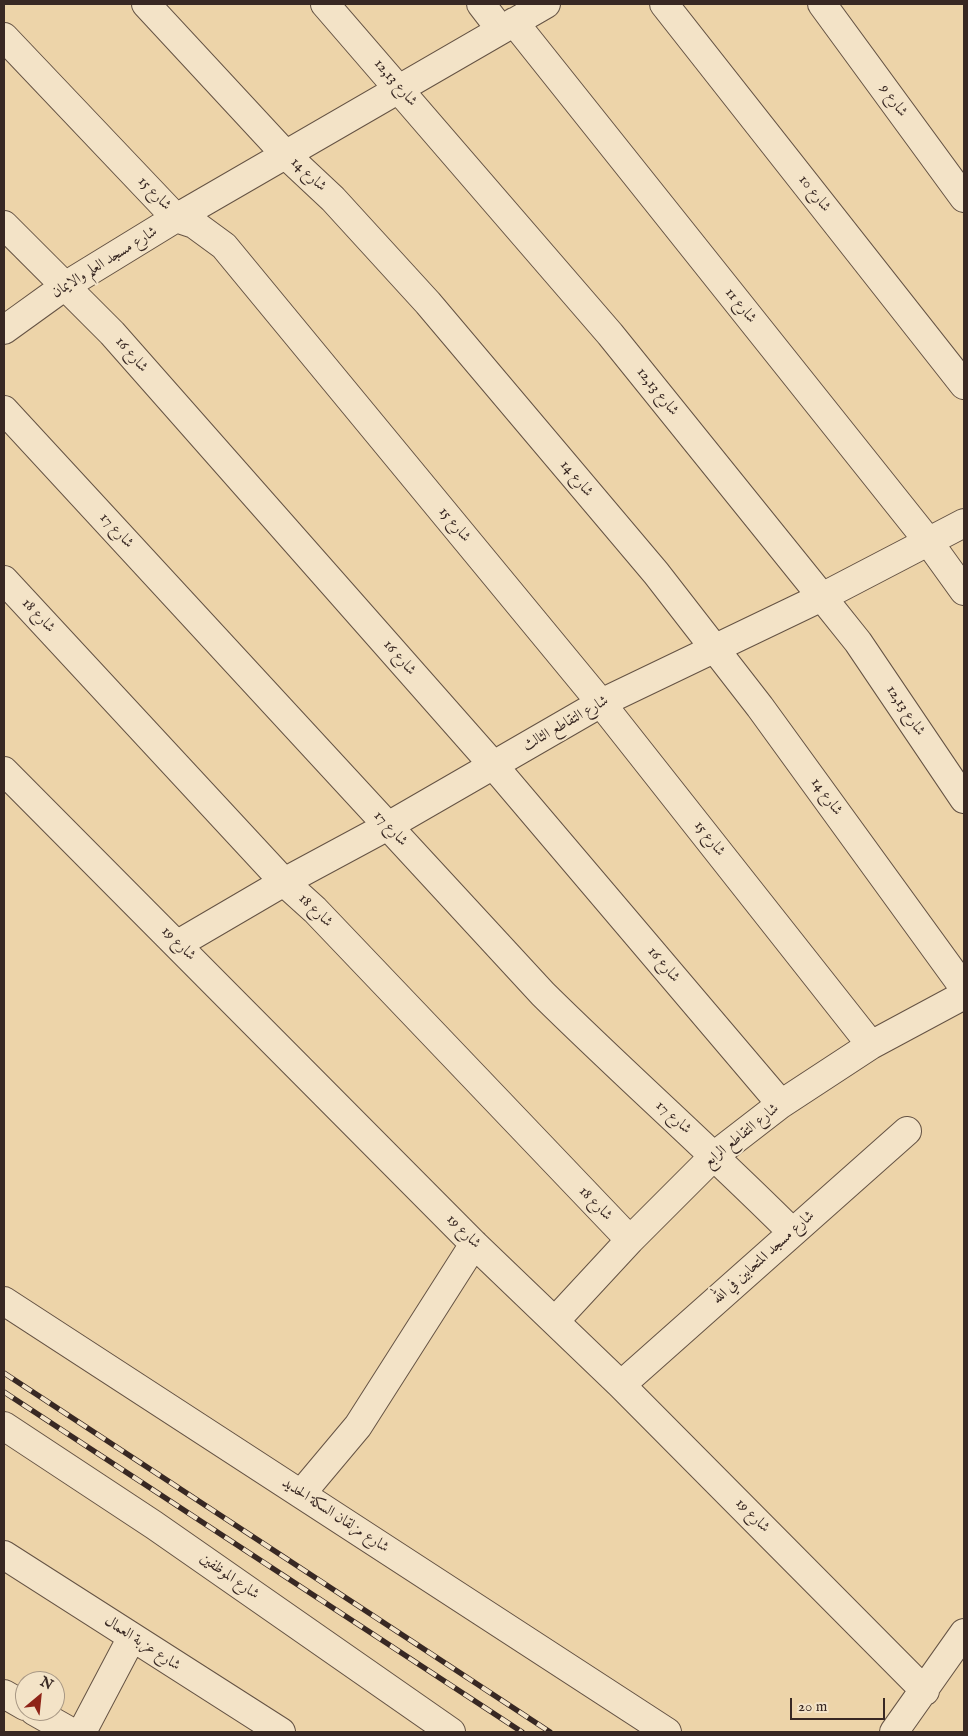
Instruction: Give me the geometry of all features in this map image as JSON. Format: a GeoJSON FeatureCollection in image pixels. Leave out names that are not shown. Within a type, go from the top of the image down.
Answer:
{"type":"FeatureCollection","features":[{"type":"Feature","properties":{"kind":"street","name":"شارع 14"},"geometry":{"type":"LineString","coordinates":[[146,4],[286,155],[333,199],[428,303],[656,573],[760,707],[964,988]]}},
{"type":"Feature","properties":{"kind":"street","name":"شارع 12,13"},"geometry":{"type":"LineString","coordinates":[[325,4],[610,334],[822,597],[858,642],[964,799]]}},
{"type":"Feature","properties":{"kind":"street","name":"شارع 11"},"geometry":{"type":"LineString","coordinates":[[481,4],[508,26],[928,540],[964,591]]}},
{"type":"Feature","properties":{"kind":"street","name":"شارع مسجد العلم والايمان"},"geometry":{"type":"LineString","coordinates":[[4,330],[65,286],[176,218],[546,4]]}},
{"type":"Feature","properties":{"kind":"street","name":"شارع 10"},"geometry":{"type":"LineString","coordinates":[[664,4],[964,385]]}},
{"type":"Feature","properties":{"kind":"street","name":"شارع 9"},"geometry":{"type":"LineString","coordinates":[[822,4],[964,198]]}},
{"type":"Feature","properties":{"kind":"street","name":"شارع 15"},"geometry":{"type":"LineString","coordinates":[[4,38],[176,218],[194,224],[224,246],[601,703],[871,1045]]}},
{"type":"Feature","properties":{"kind":"street","name":"شارع 16"},"geometry":{"type":"LineString","coordinates":[[4,225],[112,333],[494,766],[780,1104]]}},
{"type":"Feature","properties":{"kind":"street","name":"شارع 17"},"geometry":{"type":"LineString","coordinates":[[4,410],[543,994],[627,1077],[715,1155],[792,1232]]}},
{"type":"Feature","properties":{"kind":"street","name":"شارع التقاطع الثالث"},"geometry":{"type":"LineString","coordinates":[[178,944],[284,882],[494,766],[601,703],[822,597],[928,540],[964,523]]}},
{"type":"Feature","properties":{"kind":"street","name":"شارع 18"},"geometry":{"type":"LineString","coordinates":[[4,580],[284,882],[315,910],[630,1240]]}},
{"type":"Feature","properties":{"kind":"street","name":"شارع 19"},"geometry":{"type":"LineString","coordinates":[[4,771],[474,1244],[621,1385],[925,1691]]}},
{"type":"Feature","properties":{"kind":"street","name":"شارع التقاطع الرابع"},"geometry":{"type":"LineString","coordinates":[[555,1321],[630,1240],[715,1155],[780,1104],[871,1045],[964,995]]}},
{"type":"Feature","properties":{"kind":"street","name":"شارع مسجد المتحابين في الله"},"geometry":{"type":"LineString","coordinates":[[621,1385],[907,1131]]}},
{"type":"Feature","properties":{"kind":"street"},"geometry":{"type":"LineString","coordinates":[[301,1494],[358,1426],[474,1244]]}},
{"type":"Feature","properties":{"kind":"street","name":"شارع مزلقان السكة الحديد"},"geometry":{"type":"LineString","coordinates":[[4,1301],[667,1732]]}},
{"type":"Feature","properties":{"kind":"street","name":"شارع الموظفين"},"geometry":{"type":"LineString","coordinates":[[4,1426],[154,1525],[451,1732]]}},
{"type":"Feature","properties":{"kind":"street","name":"شارع عزبة العمال"},"geometry":{"type":"LineString","coordinates":[[4,1555],[270,1729]]}},
{"type":"Feature","properties":{"kind":"street"},"geometry":{"type":"LineString","coordinates":[[894,1732],[925,1691],[964,1633]]}},
{"type":"Feature","properties":{"kind":"street"},"geometry":{"type":"LineString","coordinates":[[82,1732],[132,1637]]}},
{"type":"Feature","properties":{"kind":"street"},"geometry":{"type":"LineString","coordinates":[[4,1694],[15,1700]]}},
{"type":"Feature","properties":{"kind":"street"},"geometry":{"type":"LineString","coordinates":[[52,1721],[71,1732]]}},
{"type":"Feature","properties":{"kind":"railway"},"geometry":{"type":"LineString","coordinates":[[4,1373],[550,1732]]}},
{"type":"Feature","properties":{"kind":"railway"},"geometry":{"type":"LineString","coordinates":[[4,1392],[522,1732]]}}]}
